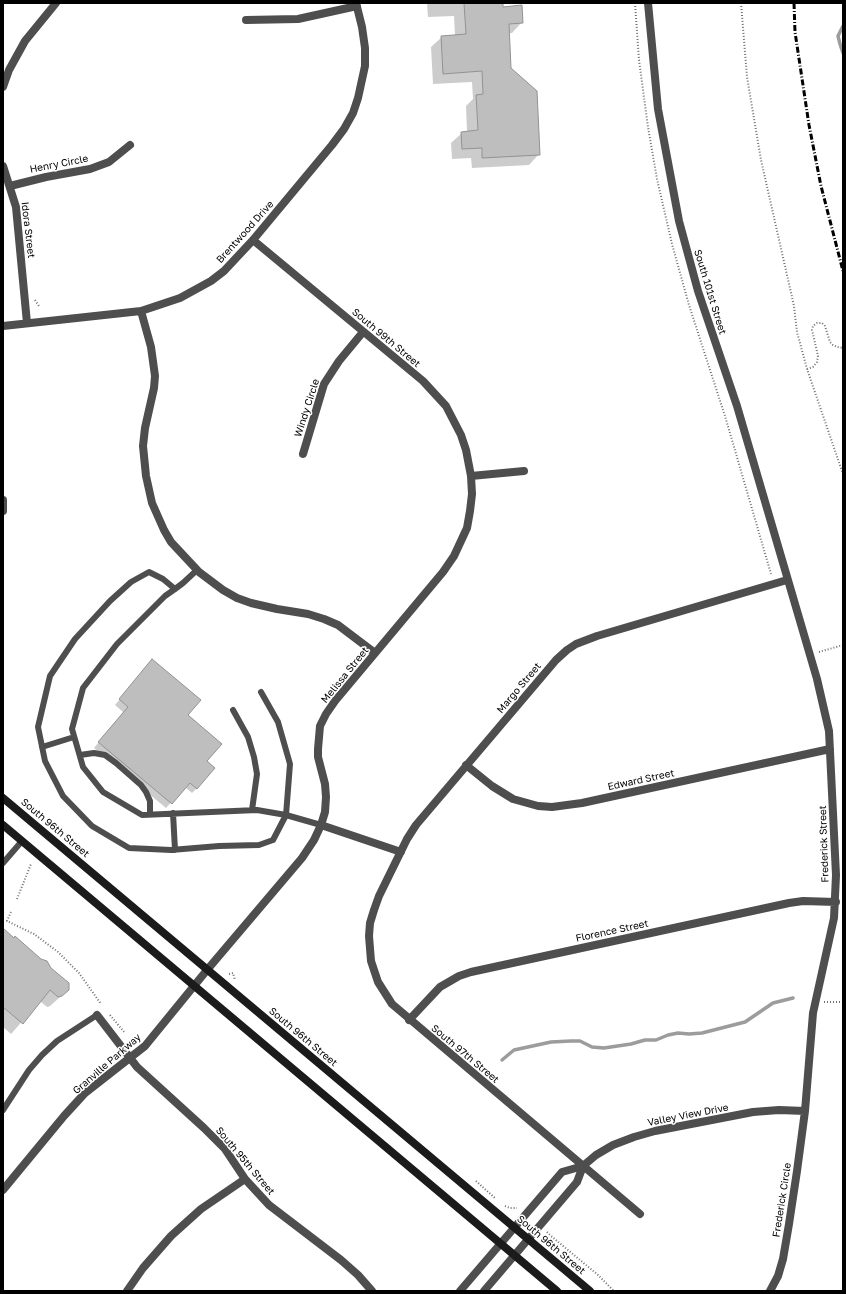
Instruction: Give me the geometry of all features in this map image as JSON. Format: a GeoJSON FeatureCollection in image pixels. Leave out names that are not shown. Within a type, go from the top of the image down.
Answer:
{"type":"FeatureCollection","features":[{"type":"Feature","properties":{"kind":"main road","name":"South 96th Street"},"geometry":{"type":"LineString","coordinates":[[3,798],[590,1291]]}},
{"type":"Feature","properties":{"kind":"main road"},"geometry":{"type":"LineString","coordinates":[[3,825],[557,1291]]}},
{"type":"Feature","properties":{"kind":"street"},"geometry":{"type":"LineString","coordinates":[[3,87],[9,70],[25,41],[56,3]]}},
{"type":"Feature","properties":{"kind":"street","name":"South 101st Street"},"geometry":{"type":"LineString","coordinates":[[648,3],[658,109],[679,222],[698,291],[736,406],[787,580]]}},
{"type":"Feature","properties":{"kind":"street"},"geometry":{"type":"LineString","coordinates":[[246,20],[298,19],[356,4]]}},
{"type":"Feature","properties":{"kind":"street","name":"Brentwood Drive"},"geometry":{"type":"LineString","coordinates":[[3,326],[141,311],[180,298],[211,281],[238,258],[332,145],[344,129],[353,113],[365,66],[364,41],[356,4]]}},
{"type":"Feature","properties":{"kind":"street","name":"Henry Circle"},"geometry":{"type":"LineString","coordinates":[[10,186],[46,177],[90,169],[109,162],[130,145]]}},
{"type":"Feature","properties":{"kind":"street","name":"Idora Street"},"geometry":{"type":"LineString","coordinates":[[3,166],[16,207],[27,323]]}},
{"type":"Feature","properties":{"kind":"street","name":"South 99th Street"},"geometry":{"type":"LineString","coordinates":[[253,240],[423,381],[446,406],[461,434],[471,476]]}},
{"type":"Feature","properties":{"kind":"street"},"geometry":{"type":"LineString","coordinates":[[141,311],[150,347],[155,376],[143,446],[148,489],[158,516],[171,542],[197,570],[211,582],[237,598],[264,606],[293,610],[324,618],[338,626],[375,653]]}},
{"type":"Feature","properties":{"kind":"street","name":"Windy Circle"},"geometry":{"type":"LineString","coordinates":[[303,454],[324,384],[339,361],[363,332]]}},
{"type":"Feature","properties":{"kind":"street"},"geometry":{"type":"LineString","coordinates":[[471,476],[524,471]]}},
{"type":"Feature","properties":{"kind":"street","name":"Melissa Street"},"geometry":{"type":"LineString","coordinates":[[207,970],[302,858],[314,840],[325,812],[326,797],[325,784],[318,757],[320,726],[335,701],[454,556],[466,528],[470,511],[472,494],[471,476]]}},
{"type":"Feature","properties":{"kind":"street"},"geometry":{"type":"LineString","coordinates":[[3,500],[3,511]]}},
{"type":"Feature","properties":{"kind":"street","name":"Frederick Street"},"geometry":{"type":"LineString","coordinates":[[787,580],[810,654],[829,731],[836,875],[836,902],[832,932],[815,1001],[811,1030],[804,1111]]}},
{"type":"Feature","properties":{"kind":"street","name":"Margo Street"},"geometry":{"type":"LineString","coordinates":[[369,936],[370,923],[374,910],[400,852],[416,825],[556,660],[567,650],[576,644],[596,636],[787,580]]}},
{"type":"Feature","properties":{"kind":"street","name":"Edward Street"},"geometry":{"type":"LineString","coordinates":[[466,765],[492,786],[513,799],[538,806],[552,807],[582,804],[830,749]]}},
{"type":"Feature","properties":{"kind":"street"},"geometry":{"type":"LineString","coordinates":[[321,825],[400,852]]}},
{"type":"Feature","properties":{"kind":"street","name":"Florence Street"},"geometry":{"type":"LineString","coordinates":[[409,1020],[440,987],[471,972],[789,903],[803,901],[836,902]]}},
{"type":"Feature","properties":{"kind":"street","name":"South 97th Street"},"geometry":{"type":"LineString","coordinates":[[369,936],[371,961],[378,982],[392,1004],[409,1020],[640,1214]]}},
{"type":"Feature","properties":{"kind":"street","name":"Granville Parkway"},"geometry":{"type":"LineString","coordinates":[[3,1190],[59,1122],[85,1094],[145,1046],[207,970]]}},
{"type":"Feature","properties":{"kind":"street","name":"South 95th Street"},"geometry":{"type":"LineString","coordinates":[[97,1015],[137,1067],[225,1149],[245,1179],[269,1205],[341,1260],[358,1275],[372,1291]]}},
{"type":"Feature","properties":{"kind":"street","name":"Valley View Drive"},"geometry":{"type":"LineString","coordinates":[[460,1291],[562,1172],[583,1166],[596,1155],[613,1145],[654,1131],[753,1112],[779,1110],[804,1111]]}},
{"type":"Feature","properties":{"kind":"street","name":"Frederick Circle"},"geometry":{"type":"LineString","coordinates":[[770,1291],[778,1276],[783,1259],[798,1171],[804,1111]]}},
{"type":"Feature","properties":{"kind":"street","name":"Valley View Drive"},"geometry":{"type":"LineString","coordinates":[[484,1291],[577,1182],[583,1166]]}},
{"type":"Feature","properties":{"kind":"street"},"geometry":{"type":"LineString","coordinates":[[127,1291],[142,1268],[170,1236],[201,1209],[245,1179]]}},
{"type":"Feature","properties":{"kind":"lane"},"geometry":{"type":"LineString","coordinates":[[197,570],[165,596],[117,644],[84,688],[72,729],[83,767],[103,792],[142,815],[257,810],[286,815],[321,825]]}},
{"type":"Feature","properties":{"kind":"lane"},"geometry":{"type":"LineString","coordinates":[[175,589],[162,579],[149,572],[131,582],[110,601],[76,639],[50,676],[38,728],[45,761],[63,796],[92,826],[129,848],[175,850],[219,846],[259,845],[273,840],[286,815],[290,764],[278,722],[261,692]]}},
{"type":"Feature","properties":{"kind":"lane"},"geometry":{"type":"LineString","coordinates":[[233,710],[248,737],[254,756],[257,774],[252,810]]}},
{"type":"Feature","properties":{"kind":"lane"},"geometry":{"type":"LineString","coordinates":[[42,747],[74,737]]}},
{"type":"Feature","properties":{"kind":"lane"},"geometry":{"type":"LineString","coordinates":[[80,755],[94,753],[105,755],[116,763],[141,785],[146,792],[150,801],[150,814]]}},
{"type":"Feature","properties":{"kind":"lane"},"geometry":{"type":"LineString","coordinates":[[173,813],[175,850]]}},
{"type":"Feature","properties":{"kind":"lane"},"geometry":{"type":"LineString","coordinates":[[3,863],[22,842]]}},
{"type":"Feature","properties":{"kind":"lane"},"geometry":{"type":"LineString","coordinates":[[3,1110],[29,1070],[42,1054],[57,1041],[97,1015]]}},
{"type":"Feature","properties":{"kind":"path"},"geometry":{"type":"LineString","coordinates":[[741,3],[747,77],[761,160],[794,306],[797,332],[807,369],[843,474]]}},
{"type":"Feature","properties":{"kind":"path"},"geometry":{"type":"LineString","coordinates":[[807,369],[813,367],[817,362],[818,356],[812,330],[817,323],[822,323],[825,326],[830,342],[837,347],[843,348]]}},
{"type":"Feature","properties":{"kind":"path"},"geometry":{"type":"LineString","coordinates":[[810,654],[843,645]]}},
{"type":"Feature","properties":{"kind":"path"},"geometry":{"type":"LineString","coordinates":[[17,899],[31,864]]}},
{"type":"Feature","properties":{"kind":"path"},"geometry":{"type":"LineString","coordinates":[[11,912],[7,921],[34,934],[58,952],[79,973],[101,1004]]}},
{"type":"Feature","properties":{"kind":"path"},"geometry":{"type":"LineString","coordinates":[[815,1001],[843,1002]]}},
{"type":"Feature","properties":{"kind":"path"},"geometry":{"type":"LineString","coordinates":[[110,1015],[125,1033]]}},
{"type":"Feature","properties":{"kind":"path"},"geometry":{"type":"LineString","coordinates":[[544,1232],[547,1232],[598,1275],[614,1291]]}},
{"type":"Feature","properties":{"kind":"building"},"geometry":{"type":"Polygon","coordinates":[[[464,3],[503,3],[503,7],[522,5],[523,23],[509,24],[511,68],[537,91],[540,155],[482,158],[482,148],[462,149],[461,132],[478,130],[476,95],[483,94],[482,71],[443,74],[441,36],[466,34],[464,3]]]}},
{"type":"Feature","properties":{"kind":"building"},"geometry":{"type":"Polygon","coordinates":[[[152,659],[201,700],[188,715],[222,744],[207,761],[215,768],[197,789],[190,783],[172,804],[98,742],[128,707],[119,699],[152,659]]]}},
{"type":"Feature","properties":{"kind":"building"},"geometry":{"type":"Polygon","coordinates":[[[3,928],[14,938],[15,936],[41,959],[47,961],[51,968],[69,983],[69,990],[62,996],[58,997],[50,990],[23,1024],[3,1007],[3,928]]]}},
{"type":"Feature","properties":{"kind":"waterway"},"geometry":{"type":"LineString","coordinates":[[843,26],[838,36],[843,53]]}},
{"type":"Feature","properties":{"kind":"waterway"},"geometry":{"type":"LineString","coordinates":[[502,1060],[514,1050],[551,1042],[580,1041],[592,1047],[604,1048],[631,1044],[645,1040],[656,1040],[678,1033],[702,1033],[745,1022],[773,1003],[793,998]]}},
{"type":"Feature","properties":{"kind":"railway"},"geometry":{"type":"LineString","coordinates":[[794,3],[795,32],[809,125],[821,186],[843,271]]}}]}
